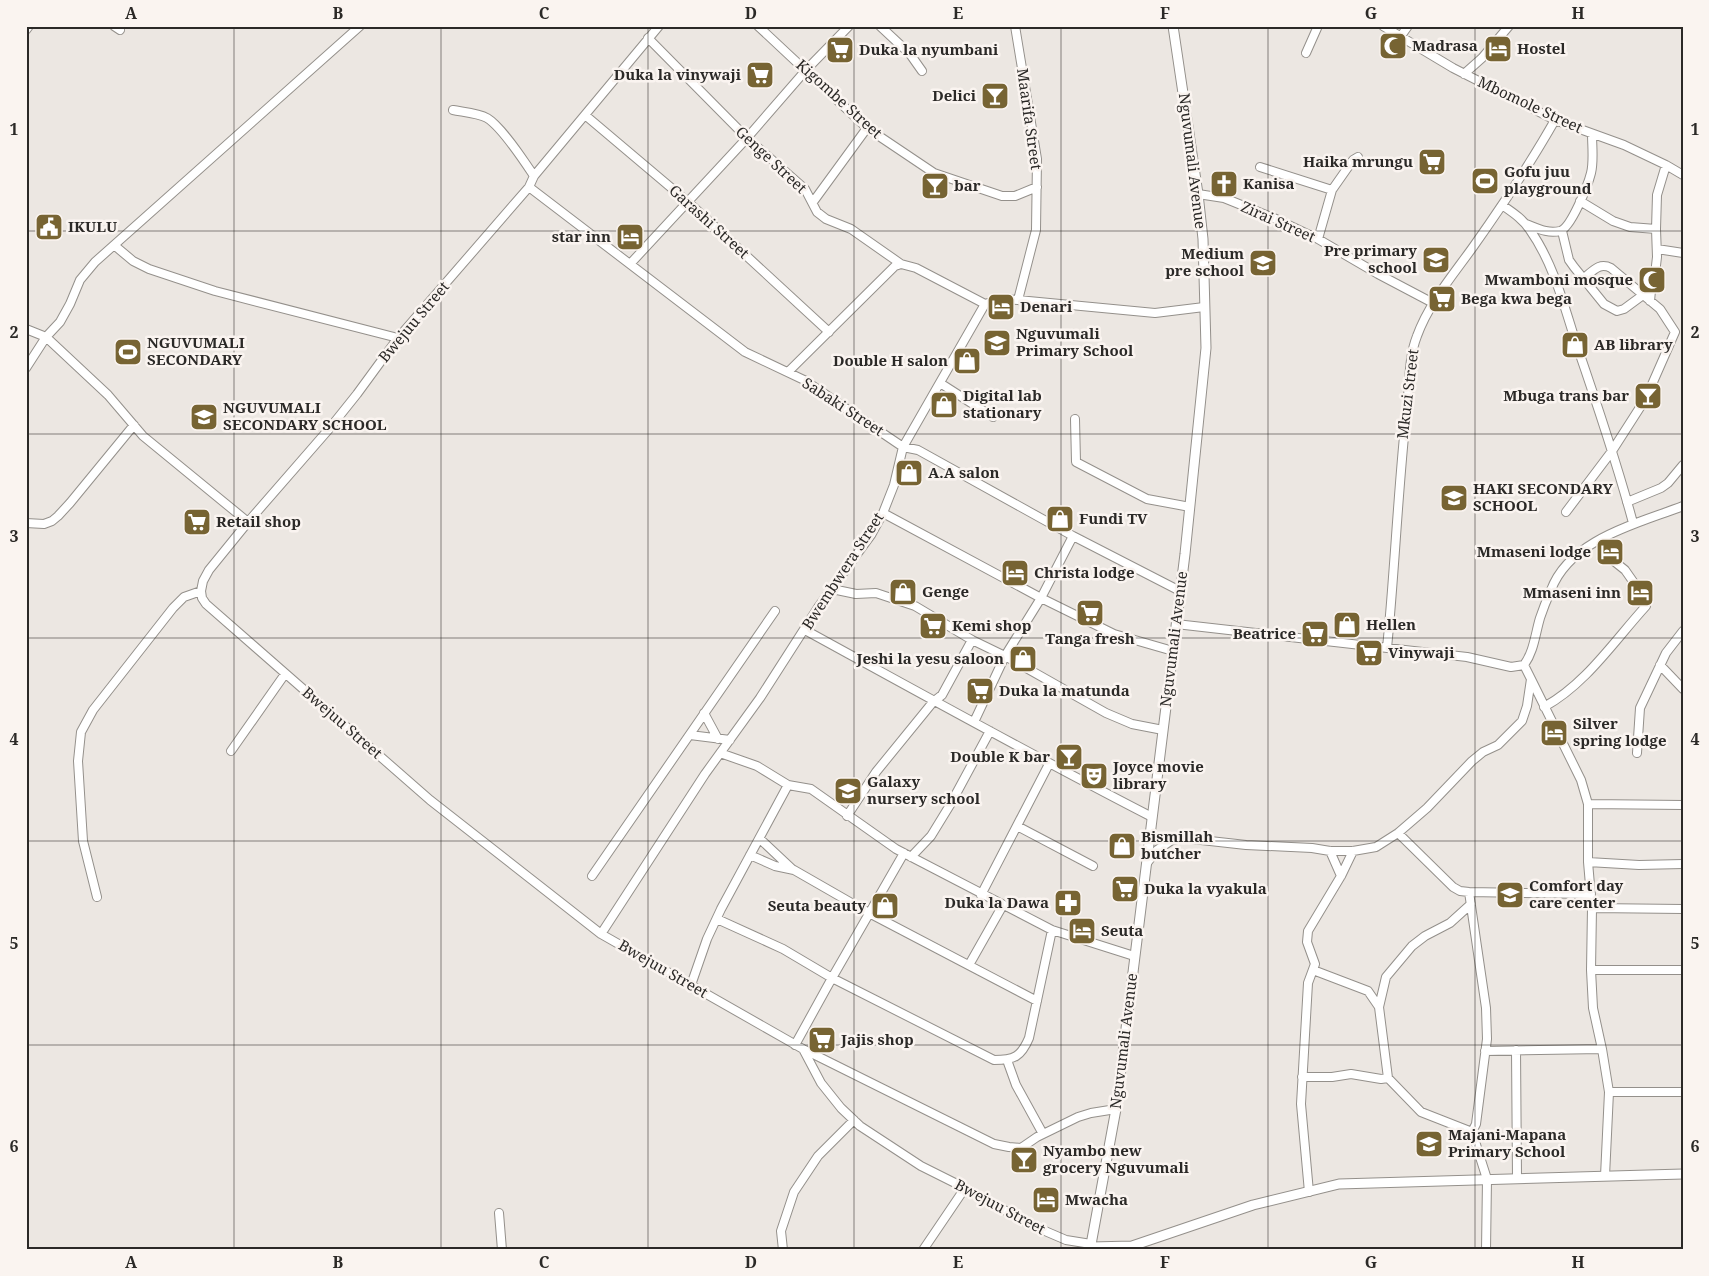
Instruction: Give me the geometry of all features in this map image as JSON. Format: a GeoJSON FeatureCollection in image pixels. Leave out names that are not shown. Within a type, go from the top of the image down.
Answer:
{"type":"FeatureCollection","features":[{"type":"Feature","properties":{"kind":"street"},"geometry":{"type":"LineString","coordinates":[[26,30],[29,26]]}},
{"type":"Feature","properties":{"kind":"street"},"geometry":{"type":"LineString","coordinates":[[26,368],[46,337],[60,322],[80,280],[95,262],[360,26]]}},
{"type":"Feature","properties":{"kind":"street","name":"Bwejuu Street"},"geometry":{"type":"LineString","coordinates":[[659,26],[534,176],[530,187],[398,338],[330,428],[209,570],[201,591],[202,598],[206,604],[285,674],[430,800],[601,934],[803,1049],[821,1083],[860,1126],[921,1166],[1031,1225],[1066,1240],[1091,1247]]}},
{"type":"Feature","properties":{"kind":"street","name":"Kigombe Street"},"geometry":{"type":"LineString","coordinates":[[758,26],[867,128],[934,173],[1002,196],[1015,196],[1037,188]]}},
{"type":"Feature","properties":{"kind":"street"},"geometry":{"type":"LineString","coordinates":[[630,264],[747,138],[806,70],[849,26]]}},
{"type":"Feature","properties":{"kind":"street"},"geometry":{"type":"LineString","coordinates":[[880,26],[910,54],[922,71]]}},
{"type":"Feature","properties":{"kind":"street","name":"Maarifa Street"},"geometry":{"type":"LineString","coordinates":[[1015,26],[1037,159],[1036,230],[1018,300]]}},
{"type":"Feature","properties":{"kind":"street","name":"Nguvumali Avenue"},"geometry":{"type":"LineString","coordinates":[[1091,1247],[1116,1109],[1173,652],[1206,348],[1202,239],[1198,194],[1173,26]]}},
{"type":"Feature","properties":{"kind":"street"},"geometry":{"type":"LineString","coordinates":[[1306,53],[1318,26]]}},
{"type":"Feature","properties":{"kind":"street","name":"Mbomole Street"},"geometry":{"type":"LineString","coordinates":[[1382,26],[1464,74],[1555,120],[1624,145],[1683,175]]}},
{"type":"Feature","properties":{"kind":"street"},"geometry":{"type":"LineString","coordinates":[[1401,36],[1408,26]]}},
{"type":"Feature","properties":{"kind":"street"},"geometry":{"type":"LineString","coordinates":[[1464,74],[1482,58],[1509,26]]}},
{"type":"Feature","properties":{"kind":"street","name":"Genge Street"},"geometry":{"type":"LineString","coordinates":[[648,38],[747,138],[805,190],[817,212],[826,219],[851,229],[901,264],[916,268],[985,304]]}},
{"type":"Feature","properties":{"kind":"street"},"geometry":{"type":"LineString","coordinates":[[453,110],[485,117],[491,121],[517,150],[534,176]]}},
{"type":"Feature","properties":{"kind":"street","name":"Garashi Street"},"geometry":{"type":"LineString","coordinates":[[585,115],[688,202],[829,332]]}},
{"type":"Feature","properties":{"kind":"street","name":"Mkuzi Street"},"geometry":{"type":"LineString","coordinates":[[1387,648],[1411,354],[1417,335],[1433,302],[1502,205],[1555,120]]}},
{"type":"Feature","properties":{"kind":"street"},"geometry":{"type":"LineString","coordinates":[[813,202],[867,128]]}},
{"type":"Feature","properties":{"kind":"street"},"geometry":{"type":"LineString","coordinates":[[1524,223],[1546,232],[1562,230],[1566,227],[1580,201],[1591,172],[1592,134]]}},
{"type":"Feature","properties":{"kind":"street"},"geometry":{"type":"LineString","coordinates":[[1318,239],[1332,190],[1353,160],[1358,157]]}},
{"type":"Feature","properties":{"kind":"street"},"geometry":{"type":"LineString","coordinates":[[1650,301],[1657,249],[1657,195],[1666,165]]}},
{"type":"Feature","properties":{"kind":"street"},"geometry":{"type":"LineString","coordinates":[[1260,167],[1332,190]]}},
{"type":"Feature","properties":{"kind":"street","name":"Sabaki Street"},"geometry":{"type":"LineString","coordinates":[[530,187],[745,352],[804,380],[903,447],[918,450],[1073,536],[1180,591]]}},
{"type":"Feature","properties":{"kind":"street","name":"Zirai Street"},"geometry":{"type":"LineString","coordinates":[[1198,194],[1224,198],[1276,219],[1318,239],[1378,274],[1433,302]]}},
{"type":"Feature","properties":{"kind":"street"},"geometry":{"type":"LineString","coordinates":[[1580,201],[1613,221],[1630,227],[1656,229]]}},
{"type":"Feature","properties":{"kind":"street"},"geometry":{"type":"LineString","coordinates":[[1502,205],[1524,223],[1548,260],[1612,451],[1633,523]]}},
{"type":"Feature","properties":{"kind":"street"},"geometry":{"type":"LineString","coordinates":[[1562,230],[1569,260],[1604,304],[1616,311],[1624,309],[1643,294]]}},
{"type":"Feature","properties":{"kind":"street"},"geometry":{"type":"LineString","coordinates":[[114,245],[133,261],[149,269],[215,291],[398,338]]}},
{"type":"Feature","properties":{"kind":"street"},"geometry":{"type":"LineString","coordinates":[[1657,249],[1683,253]]}},
{"type":"Feature","properties":{"kind":"street"},"geometry":{"type":"LineString","coordinates":[[788,372],[895,266],[901,264]]}},
{"type":"Feature","properties":{"kind":"street"},"geometry":{"type":"LineString","coordinates":[[1566,512],[1612,451],[1646,398],[1679,333],[1660,309],[1611,268],[1604,265],[1600,266],[1583,279]]}},
{"type":"Feature","properties":{"kind":"street"},"geometry":{"type":"LineString","coordinates":[[985,304],[1001,300],[1018,300],[1155,313],[1204,307]]}},
{"type":"Feature","properties":{"kind":"street","name":"Bwembwera Street"},"geometry":{"type":"LineString","coordinates":[[601,934],[670,827],[832,589],[871,535],[883,513],[894,485],[903,447],[985,304]]}},
{"type":"Feature","properties":{"kind":"street"},"geometry":{"type":"LineString","coordinates":[[26,329],[46,337],[108,395],[143,436],[248,522]]}},
{"type":"Feature","properties":{"kind":"street"},"geometry":{"type":"LineString","coordinates":[[940,382],[993,417]]}},
{"type":"Feature","properties":{"kind":"street"},"geometry":{"type":"LineString","coordinates":[[1075,420],[1074,457],[1076,462],[1147,499],[1190,507]]}},
{"type":"Feature","properties":{"kind":"street"},"geometry":{"type":"LineString","coordinates":[[26,523],[44,524],[58,516],[134,425]]}},
{"type":"Feature","properties":{"kind":"street"},"geometry":{"type":"LineString","coordinates":[[1627,502],[1661,488],[1683,465]]}},
{"type":"Feature","properties":{"kind":"street"},"geometry":{"type":"LineString","coordinates":[[1524,665],[1531,655],[1540,617],[1562,568],[1580,552],[1633,523],[1683,506]]}},
{"type":"Feature","properties":{"kind":"street"},"geometry":{"type":"LineString","coordinates":[[883,513],[1041,598],[1114,634],[1173,652]]}},
{"type":"Feature","properties":{"kind":"street"},"geometry":{"type":"LineString","coordinates":[[974,722],[1005,656],[1041,598],[1073,536]]}},
{"type":"Feature","properties":{"kind":"street"},"geometry":{"type":"LineString","coordinates":[[1544,707],[1560,698],[1587,672],[1646,606],[1646,600],[1625,570],[1605,554],[1606,537]]}},
{"type":"Feature","properties":{"kind":"street"},"geometry":{"type":"LineString","coordinates":[[832,589],[856,594],[876,593],[915,606],[972,640],[1005,656],[1106,713],[1132,724],[1163,730]]}},
{"type":"Feature","properties":{"kind":"street"},"geometry":{"type":"LineString","coordinates":[[97,897],[84,841],[78,761],[80,732],[93,710],[173,608],[184,597],[201,591]]}},
{"type":"Feature","properties":{"kind":"street"},"geometry":{"type":"LineString","coordinates":[[592,876],[775,611]]}},
{"type":"Feature","properties":{"kind":"street"},"geometry":{"type":"LineString","coordinates":[[1176,624],[1467,657],[1511,666],[1524,665]]}},
{"type":"Feature","properties":{"kind":"street"},"geometry":{"type":"LineString","coordinates":[[805,630],[933,702],[1152,817]]}},
{"type":"Feature","properties":{"kind":"street"},"geometry":{"type":"LineString","coordinates":[[1637,753],[1640,708],[1666,653],[1683,631]]}},
{"type":"Feature","properties":{"kind":"street"},"geometry":{"type":"LineString","coordinates":[[847,816],[876,772],[933,702],[942,695],[972,640]]}},
{"type":"Feature","properties":{"kind":"street"},"geometry":{"type":"LineString","coordinates":[[1524,665],[1581,780],[1588,804],[1593,1008],[1602,1049],[1608,1092],[1604,1176]]}},
{"type":"Feature","properties":{"kind":"street"},"geometry":{"type":"LineString","coordinates":[[1660,665],[1683,689]]}},
{"type":"Feature","properties":{"kind":"street"},"geometry":{"type":"LineString","coordinates":[[231,751],[285,674]]}},
{"type":"Feature","properties":{"kind":"street"},"geometry":{"type":"LineString","coordinates":[[1145,865],[1157,850],[1164,845],[1172,840],[1183,838],[1330,851],[1376,848],[1398,834],[1427,808],[1472,761],[1483,752],[1498,745],[1522,721],[1527,706],[1531,679]]}},
{"type":"Feature","properties":{"kind":"street"},"geometry":{"type":"LineString","coordinates":[[704,713],[718,739]]}},
{"type":"Feature","properties":{"kind":"street"},"geometry":{"type":"LineString","coordinates":[[795,1044],[869,913],[907,855],[931,836],[990,731]]}},
{"type":"Feature","properties":{"kind":"street"},"geometry":{"type":"LineString","coordinates":[[690,735],[730,740]]}},
{"type":"Feature","properties":{"kind":"street"},"geometry":{"type":"LineString","coordinates":[[720,754],[757,766],[788,785],[810,789],[847,816],[907,855],[981,895],[1052,930],[1134,956]]}},
{"type":"Feature","properties":{"kind":"street"},"geometry":{"type":"LineString","coordinates":[[981,895],[1049,764]]}},
{"type":"Feature","properties":{"kind":"street"},"geometry":{"type":"LineString","coordinates":[[691,985],[707,939],[721,909],[788,785]]}},
{"type":"Feature","properties":{"kind":"street"},"geometry":{"type":"LineString","coordinates":[[1588,804],[1683,805]]}},
{"type":"Feature","properties":{"kind":"street"},"geometry":{"type":"LineString","coordinates":[[1017,826],[1093,866]]}},
{"type":"Feature","properties":{"kind":"street"},"geometry":{"type":"LineString","coordinates":[[1398,834],[1453,887],[1460,891],[1591,894]]}},
{"type":"Feature","properties":{"kind":"street"},"geometry":{"type":"LineString","coordinates":[[760,839],[794,870],[869,913],[1037,1000]]}},
{"type":"Feature","properties":{"kind":"street"},"geometry":{"type":"LineString","coordinates":[[1330,851],[1341,876]]}},
{"type":"Feature","properties":{"kind":"street"},"geometry":{"type":"LineString","coordinates":[[1309,1192],[1301,1104],[1308,983],[1315,964],[1307,942],[1308,930],[1341,876],[1353,851]]}},
{"type":"Feature","properties":{"kind":"street"},"geometry":{"type":"LineString","coordinates":[[750,855],[775,866],[794,870]]}},
{"type":"Feature","properties":{"kind":"street"},"geometry":{"type":"LineString","coordinates":[[1588,862],[1639,865],[1683,864]]}},
{"type":"Feature","properties":{"kind":"street"},"geometry":{"type":"LineString","coordinates":[[1469,892],[1486,1008],[1487,1039],[1476,1124],[1472,1132],[1487,1179],[1486,1250]]}},
{"type":"Feature","properties":{"kind":"street"},"geometry":{"type":"LineString","coordinates":[[1471,904],[1450,923],[1425,936],[1412,946],[1386,977],[1379,1007],[1388,1078],[1421,1112],[1472,1132]]}},
{"type":"Feature","properties":{"kind":"street"},"geometry":{"type":"LineString","coordinates":[[969,965],[1003,906]]}},
{"type":"Feature","properties":{"kind":"street"},"geometry":{"type":"LineString","coordinates":[[1592,908],[1683,909]]}},
{"type":"Feature","properties":{"kind":"street"},"geometry":{"type":"LineString","coordinates":[[717,919],[783,949],[832,978],[994,1060],[1007,1060],[1018,1056],[1024,1050],[1029,1038],[1052,930]]}},
{"type":"Feature","properties":{"kind":"street"},"geometry":{"type":"LineString","coordinates":[[1313,970],[1368,992],[1379,1007]]}},
{"type":"Feature","properties":{"kind":"street"},"geometry":{"type":"LineString","coordinates":[[1591,970],[1683,970]]}},
{"type":"Feature","properties":{"kind":"street"},"geometry":{"type":"LineString","coordinates":[[803,1049],[994,1144],[1009,1148],[1021,1148],[1043,1134],[1084,1115],[1116,1109]]}},
{"type":"Feature","properties":{"kind":"street"},"geometry":{"type":"LineString","coordinates":[[1485,1051],[1602,1049]]}},
{"type":"Feature","properties":{"kind":"street"},"geometry":{"type":"LineString","coordinates":[[1516,1050],[1517,1178]]}},
{"type":"Feature","properties":{"kind":"street"},"geometry":{"type":"LineString","coordinates":[[1007,1060],[1016,1085],[1043,1134]]}},
{"type":"Feature","properties":{"kind":"street"},"geometry":{"type":"LineString","coordinates":[[1302,1078],[1351,1074],[1381,1079],[1388,1078]]}},
{"type":"Feature","properties":{"kind":"street"},"geometry":{"type":"LineString","coordinates":[[1608,1092],[1683,1092]]}},
{"type":"Feature","properties":{"kind":"street"},"geometry":{"type":"LineString","coordinates":[[783,1250],[781,1231],[794,1192],[818,1156],[854,1120]]}},
{"type":"Feature","properties":{"kind":"street"},"geometry":{"type":"LineString","coordinates":[[1091,1247],[1132,1246],[1252,1205],[1339,1184],[1683,1174]]}},
{"type":"Feature","properties":{"kind":"street"},"geometry":{"type":"LineString","coordinates":[[923,1250],[965,1188]]}},
{"type":"Feature","properties":{"kind":"street"},"geometry":{"type":"LineString","coordinates":[[499,1213],[502,1250]]}},
{"type":"Feature","properties":{"kind":"place","name":"Madrasa"},"geometry":{"type":"Point","coordinates":[1393,46]}},
{"type":"Feature","properties":{"kind":"place","name":"Hostel"},"geometry":{"type":"Point","coordinates":[1498,49]}},
{"type":"Feature","properties":{"kind":"place","name":"Duka la nyumbani"},"geometry":{"type":"Point","coordinates":[840,50]}},
{"type":"Feature","properties":{"kind":"place","name":"Duka la vinywaji"},"geometry":{"type":"Point","coordinates":[760,75]}},
{"type":"Feature","properties":{"kind":"place","name":"Delici"},"geometry":{"type":"Point","coordinates":[995,96]}},
{"type":"Feature","properties":{"kind":"place","name":"Haika mrungu"},"geometry":{"type":"Point","coordinates":[1432,162]}},
{"type":"Feature","properties":{"kind":"place","name":"Gofu juu playground"},"geometry":{"type":"Point","coordinates":[1485,181]}},
{"type":"Feature","properties":{"kind":"place","name":"Kanisa"},"geometry":{"type":"Point","coordinates":[1224,184]}},
{"type":"Feature","properties":{"kind":"place","name":"bar"},"geometry":{"type":"Point","coordinates":[935,186]}},
{"type":"Feature","properties":{"kind":"place","name":"IKULU"},"geometry":{"type":"Point","coordinates":[49,227]}},
{"type":"Feature","properties":{"kind":"place","name":"star inn"},"geometry":{"type":"Point","coordinates":[630,237]}},
{"type":"Feature","properties":{"kind":"place","name":"Pre primary school"},"geometry":{"type":"Point","coordinates":[1436,260]}},
{"type":"Feature","properties":{"kind":"place","name":"Medium pre school"},"geometry":{"type":"Point","coordinates":[1263,263]}},
{"type":"Feature","properties":{"kind":"place","name":"Mwamboni mosque"},"geometry":{"type":"Point","coordinates":[1652,280]}},
{"type":"Feature","properties":{"kind":"place","name":"Bega kwa bega"},"geometry":{"type":"Point","coordinates":[1442,299]}},
{"type":"Feature","properties":{"kind":"place","name":"Denari"},"geometry":{"type":"Point","coordinates":[1001,307]}},
{"type":"Feature","properties":{"kind":"place","name":"Nguvumali Primary School"},"geometry":{"type":"Point","coordinates":[997,343]}},
{"type":"Feature","properties":{"kind":"place","name":"AB library"},"geometry":{"type":"Point","coordinates":[1575,345]}},
{"type":"Feature","properties":{"kind":"place","name":"NGUVUMALI SECONDARY"},"geometry":{"type":"Point","coordinates":[128,352]}},
{"type":"Feature","properties":{"kind":"place","name":"Double H salon"},"geometry":{"type":"Point","coordinates":[967,361]}},
{"type":"Feature","properties":{"kind":"place","name":"Mbuga trans bar"},"geometry":{"type":"Point","coordinates":[1648,396]}},
{"type":"Feature","properties":{"kind":"place","name":"Digital lab stationary"},"geometry":{"type":"Point","coordinates":[944,405]}},
{"type":"Feature","properties":{"kind":"place","name":"NGUVUMALI SECONDARY SCHOOL"},"geometry":{"type":"Point","coordinates":[204,417]}},
{"type":"Feature","properties":{"kind":"place","name":"A.A salon"},"geometry":{"type":"Point","coordinates":[909,473]}},
{"type":"Feature","properties":{"kind":"place","name":"HAKI SECONDARY SCHOOL"},"geometry":{"type":"Point","coordinates":[1454,498]}},
{"type":"Feature","properties":{"kind":"place","name":"Fundi TV"},"geometry":{"type":"Point","coordinates":[1060,519]}},
{"type":"Feature","properties":{"kind":"place","name":"Retail shop"},"geometry":{"type":"Point","coordinates":[197,522]}},
{"type":"Feature","properties":{"kind":"place","name":"Mmaseni lodge"},"geometry":{"type":"Point","coordinates":[1610,552]}},
{"type":"Feature","properties":{"kind":"place","name":"Christa lodge"},"geometry":{"type":"Point","coordinates":[1015,573]}},
{"type":"Feature","properties":{"kind":"place","name":"Genge"},"geometry":{"type":"Point","coordinates":[903,592]}},
{"type":"Feature","properties":{"kind":"place","name":"Mmaseni inn"},"geometry":{"type":"Point","coordinates":[1640,593]}},
{"type":"Feature","properties":{"kind":"place","name":"Tanga fresh"},"geometry":{"type":"Point","coordinates":[1090,613]}},
{"type":"Feature","properties":{"kind":"place","name":"Hellen"},"geometry":{"type":"Point","coordinates":[1347,625]}},
{"type":"Feature","properties":{"kind":"place","name":"Kemi shop"},"geometry":{"type":"Point","coordinates":[933,626]}},
{"type":"Feature","properties":{"kind":"place","name":"Beatrice"},"geometry":{"type":"Point","coordinates":[1315,634]}},
{"type":"Feature","properties":{"kind":"place","name":"Vinywaji"},"geometry":{"type":"Point","coordinates":[1369,653]}},
{"type":"Feature","properties":{"kind":"place","name":"Jeshi la yesu saloon"},"geometry":{"type":"Point","coordinates":[1023,659]}},
{"type":"Feature","properties":{"kind":"place","name":"Duka la matunda"},"geometry":{"type":"Point","coordinates":[980,691]}},
{"type":"Feature","properties":{"kind":"place","name":"Silver spring lodge"},"geometry":{"type":"Point","coordinates":[1554,733]}},
{"type":"Feature","properties":{"kind":"place","name":"Double K bar"},"geometry":{"type":"Point","coordinates":[1069,757]}},
{"type":"Feature","properties":{"kind":"place","name":"Joyce movie library"},"geometry":{"type":"Point","coordinates":[1094,776]}},
{"type":"Feature","properties":{"kind":"place","name":"Galaxy nursery school"},"geometry":{"type":"Point","coordinates":[848,791]}},
{"type":"Feature","properties":{"kind":"place","name":"Bismillah butcher"},"geometry":{"type":"Point","coordinates":[1122,846]}},
{"type":"Feature","properties":{"kind":"place","name":"Duka la vyakula"},"geometry":{"type":"Point","coordinates":[1125,889]}},
{"type":"Feature","properties":{"kind":"place","name":"Comfort day care center"},"geometry":{"type":"Point","coordinates":[1510,895]}},
{"type":"Feature","properties":{"kind":"place","name":"Duka la Dawa"},"geometry":{"type":"Point","coordinates":[1068,903]}},
{"type":"Feature","properties":{"kind":"place","name":"Seuta beauty"},"geometry":{"type":"Point","coordinates":[885,906]}},
{"type":"Feature","properties":{"kind":"place","name":"Seuta"},"geometry":{"type":"Point","coordinates":[1082,931]}},
{"type":"Feature","properties":{"kind":"place","name":"Jajis shop"},"geometry":{"type":"Point","coordinates":[822,1040]}},
{"type":"Feature","properties":{"kind":"place","name":"Majani-Mapana Primary School"},"geometry":{"type":"Point","coordinates":[1429,1144]}},
{"type":"Feature","properties":{"kind":"place","name":"Nyambo new grocery Nguvumali"},"geometry":{"type":"Point","coordinates":[1024,1160]}},
{"type":"Feature","properties":{"kind":"place","name":"Mwacha"},"geometry":{"type":"Point","coordinates":[1046,1200]}}]}
